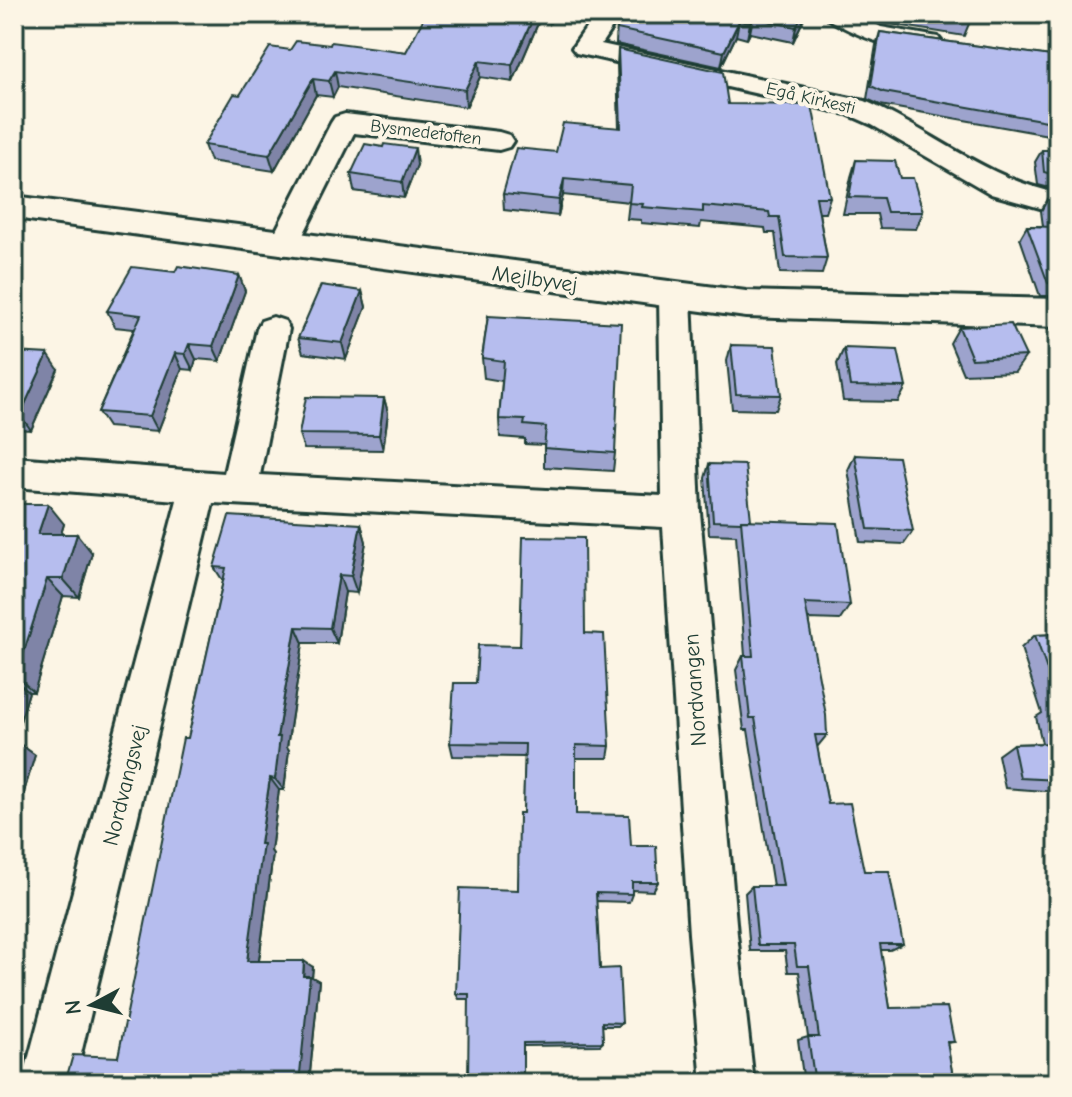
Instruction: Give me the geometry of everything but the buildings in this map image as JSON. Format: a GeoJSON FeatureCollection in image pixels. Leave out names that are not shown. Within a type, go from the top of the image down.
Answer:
{"type":"FeatureCollection","features":[{"type":"Feature","properties":{"kind":"street","name":"Egå Kirkesti"},"geometry":{"type":"LineString","coordinates":[[609,14],[585,48],[855,107],[889,120],[970,174],[1003,189],[1058,203]]}},
{"type":"Feature","properties":{"kind":"street"},"geometry":{"type":"LineString","coordinates":[[837,14],[874,34],[951,45]]}},
{"type":"Feature","properties":{"kind":"street","name":"Bysmedetoften"},"geometry":{"type":"LineString","coordinates":[[284,244],[345,123],[499,141]]}},
{"type":"Feature","properties":{"kind":"street","name":"Mejlbyvej"},"geometry":{"type":"LineString","coordinates":[[14,207],[675,296],[840,309],[1058,313]]}},
{"type":"Feature","properties":{"kind":"street","name":"Nordvangen"},"geometry":{"type":"LineString","coordinates":[[675,296],[681,512],[713,934],[728,1083]]}},
{"type":"Feature","properties":{"kind":"street","name":"Nordvangsvej"},"geometry":{"type":"LineString","coordinates":[[48,1083],[219,488],[273,329]]}},
{"type":"Feature","properties":{"kind":"street"},"geometry":{"type":"LineString","coordinates":[[14,472],[219,488],[681,512]]}}]}
